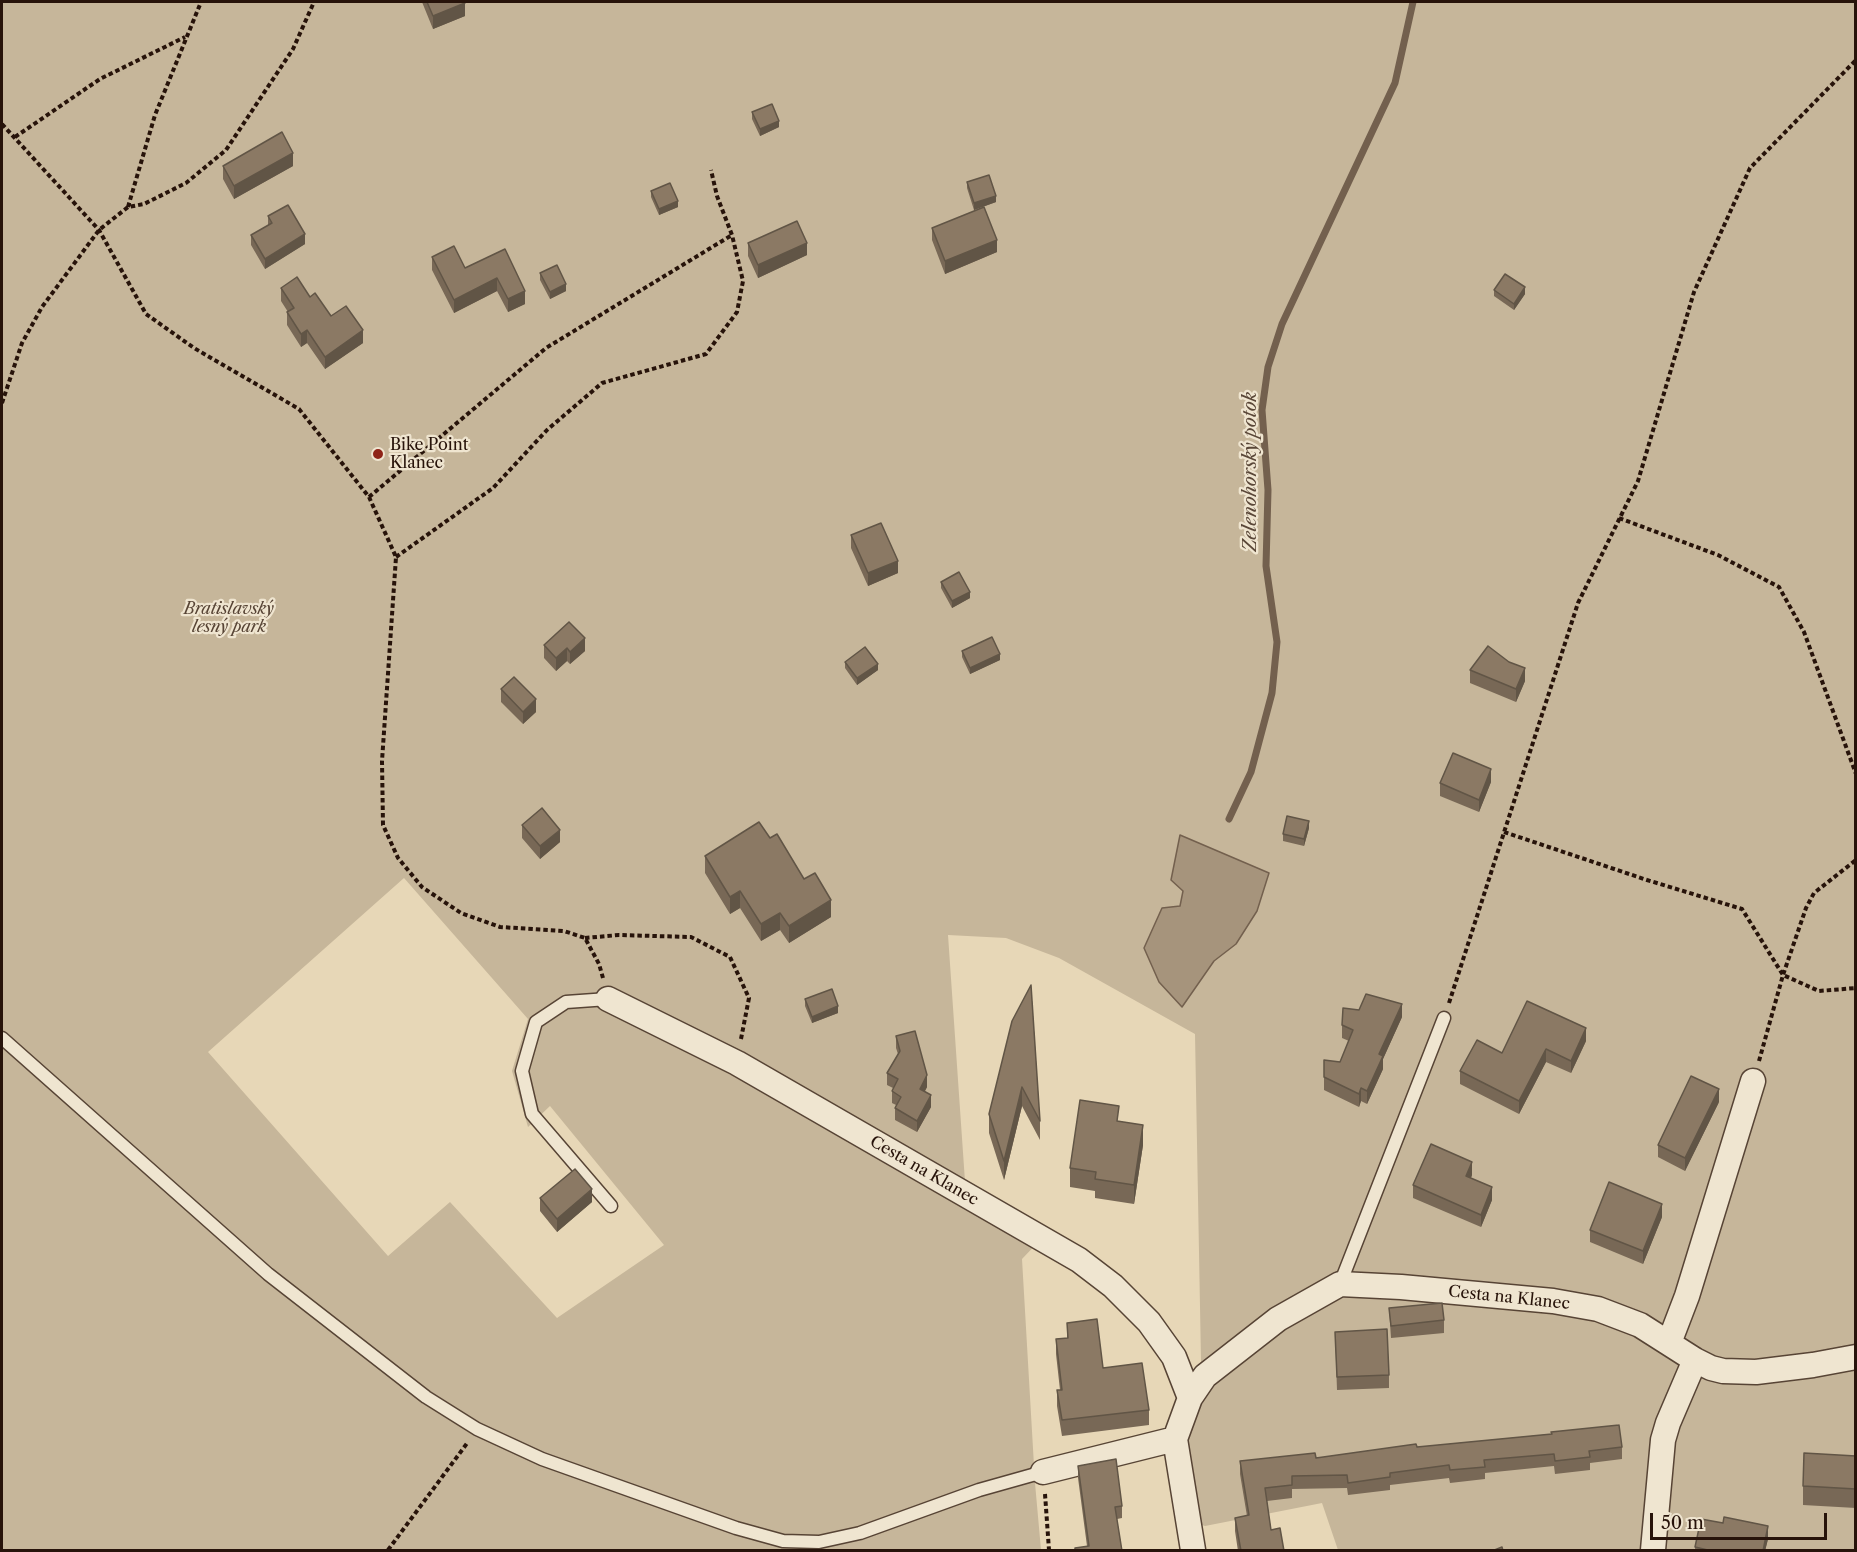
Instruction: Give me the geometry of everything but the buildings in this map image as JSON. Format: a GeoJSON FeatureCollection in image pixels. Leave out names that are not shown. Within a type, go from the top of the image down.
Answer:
{"type":"FeatureCollection","features":[{"type":"Feature","properties":{"kind":"street","name":"Cesta na Klanec"},"geometry":{"type":"LineString","coordinates":[[608,999],[737,1064],[1079,1260],[1113,1286],[1149,1322],[1174,1357],[1190,1398]]}},
{"type":"Feature","properties":{"kind":"street"},"geometry":{"type":"LineString","coordinates":[[1669,1343],[1687,1296],[1753,1082]]}},
{"type":"Feature","properties":{"kind":"street","name":"Cesta na Klanec"},"geometry":{"type":"LineString","coordinates":[[1340,1284],[1401,1287],[1553,1301],[1598,1309],[1640,1325],[1695,1360],[1723,1371],[1756,1372],[1813,1365],[1856,1356]]}},
{"type":"Feature","properties":{"kind":"street"},"geometry":{"type":"LineString","coordinates":[[1193,1551],[1174,1439],[1190,1398],[1205,1376],[1278,1319],[1340,1284]]}},
{"type":"Feature","properties":{"kind":"street"},"geometry":{"type":"LineString","coordinates":[[1653,1551],[1663,1440],[1695,1360]]}},
{"type":"Feature","properties":{"kind":"street"},"geometry":{"type":"LineString","coordinates":[[1043,1472],[1174,1439]]}},
{"type":"Feature","properties":{"kind":"lane"},"geometry":{"type":"LineString","coordinates":[[608,999],[566,1002],[536,1022],[522,1071],[532,1114],[611,1206]]}},
{"type":"Feature","properties":{"kind":"lane"},"geometry":{"type":"LineString","coordinates":[[1340,1284],[1444,1018]]}},
{"type":"Feature","properties":{"kind":"lane"},"geometry":{"type":"LineString","coordinates":[[2,1038],[268,1274],[426,1396],[477,1429],[542,1459],[736,1528],[783,1541],[819,1542],[860,1533],[979,1490],[1043,1472]]}},
{"type":"Feature","properties":{"kind":"path"},"geometry":{"type":"LineString","coordinates":[[128,207],[155,115],[201,2]]}},
{"type":"Feature","properties":{"kind":"path"},"geometry":{"type":"LineString","coordinates":[[2,403],[22,343],[42,307],[99,230],[128,207],[144,204],[186,183],[226,150],[293,49],[314,2]]}},
{"type":"Feature","properties":{"kind":"path"},"geometry":{"type":"LineString","coordinates":[[15,137],[100,79],[186,37]]}},
{"type":"Feature","properties":{"kind":"path"},"geometry":{"type":"LineString","coordinates":[[1444,1018],[1578,603],[1638,481],[1694,292],[1750,168],[1856,60]]}},
{"type":"Feature","properties":{"kind":"path"},"geometry":{"type":"LineString","coordinates":[[2,124],[99,230],[146,314],[194,348],[298,409],[369,497],[396,557],[382,761],[383,825],[398,858],[422,887],[461,913],[500,927],[564,931],[585,938],[619,935],[691,937],[730,957],[749,998],[737,1064]]}},
{"type":"Feature","properties":{"kind":"path"},"geometry":{"type":"LineString","coordinates":[[396,557],[493,488],[548,430],[602,383],[706,354],[737,312],[743,281],[732,235],[717,196],[711,170]]}},
{"type":"Feature","properties":{"kind":"path"},"geometry":{"type":"LineString","coordinates":[[369,497],[546,348],[732,235]]}},
{"type":"Feature","properties":{"kind":"path"},"geometry":{"type":"LineString","coordinates":[[1619,518],[1718,555],[1779,587],[1804,632],[1856,774]]}},
{"type":"Feature","properties":{"kind":"path"},"geometry":{"type":"LineString","coordinates":[[1504,832],[1742,909],[1784,975],[1819,991],[1856,988]]}},
{"type":"Feature","properties":{"kind":"path"},"geometry":{"type":"LineString","coordinates":[[1753,1082],[1806,908],[1814,893],[1856,860]]}},
{"type":"Feature","properties":{"kind":"path"},"geometry":{"type":"LineString","coordinates":[[585,938],[599,964],[608,999]]}},
{"type":"Feature","properties":{"kind":"path"},"geometry":{"type":"LineString","coordinates":[[388,1551],[477,1429]]}},
{"type":"Feature","properties":{"kind":"path"},"geometry":{"type":"LineString","coordinates":[[1043,1472],[1049,1551]]}},
{"type":"Feature","properties":{"kind":"green space","name":"Bratislavský lesný park"},"geometry":{"type":"Polygon","coordinates":[[[2,2],[1855,2],[1855,1550],[1338,1550],[1322,1503],[1205,1526],[1187,1520],[1175,1439],[1205,1376],[1201,1361],[1195,1034],[1059,958],[1006,938],[948,935],[966,1196],[1042,1238],[1022,1259],[1041,1550],[2,1550],[2,2]],[[404,878],[208,1052],[388,1256],[450,1202],[557,1318],[664,1245],[550,1106],[528,1127],[512,1071],[528,1019],[404,878]]]}},
{"type":"Feature","properties":{"kind":"shaded area"},"geometry":{"type":"Polygon","coordinates":[[[1180,835],[1269,873],[1257,911],[1236,944],[1214,961],[1182,1007],[1159,982],[1144,948],[1162,908],[1180,906],[1183,891],[1171,880],[1180,835]]]}},
{"type":"Feature","properties":{"kind":"waterway","name":"Zelenohorský potok"},"geometry":{"type":"LineString","coordinates":[[1229,819],[1251,772],[1272,693],[1277,642],[1266,566],[1268,490],[1262,410],[1268,367],[1282,324],[1395,83],[1413,2]]}},
{"type":"Feature","properties":{"kind":"place","name":"Bike Point Klanec"},"geometry":{"type":"Point","coordinates":[378,454]}}]}
